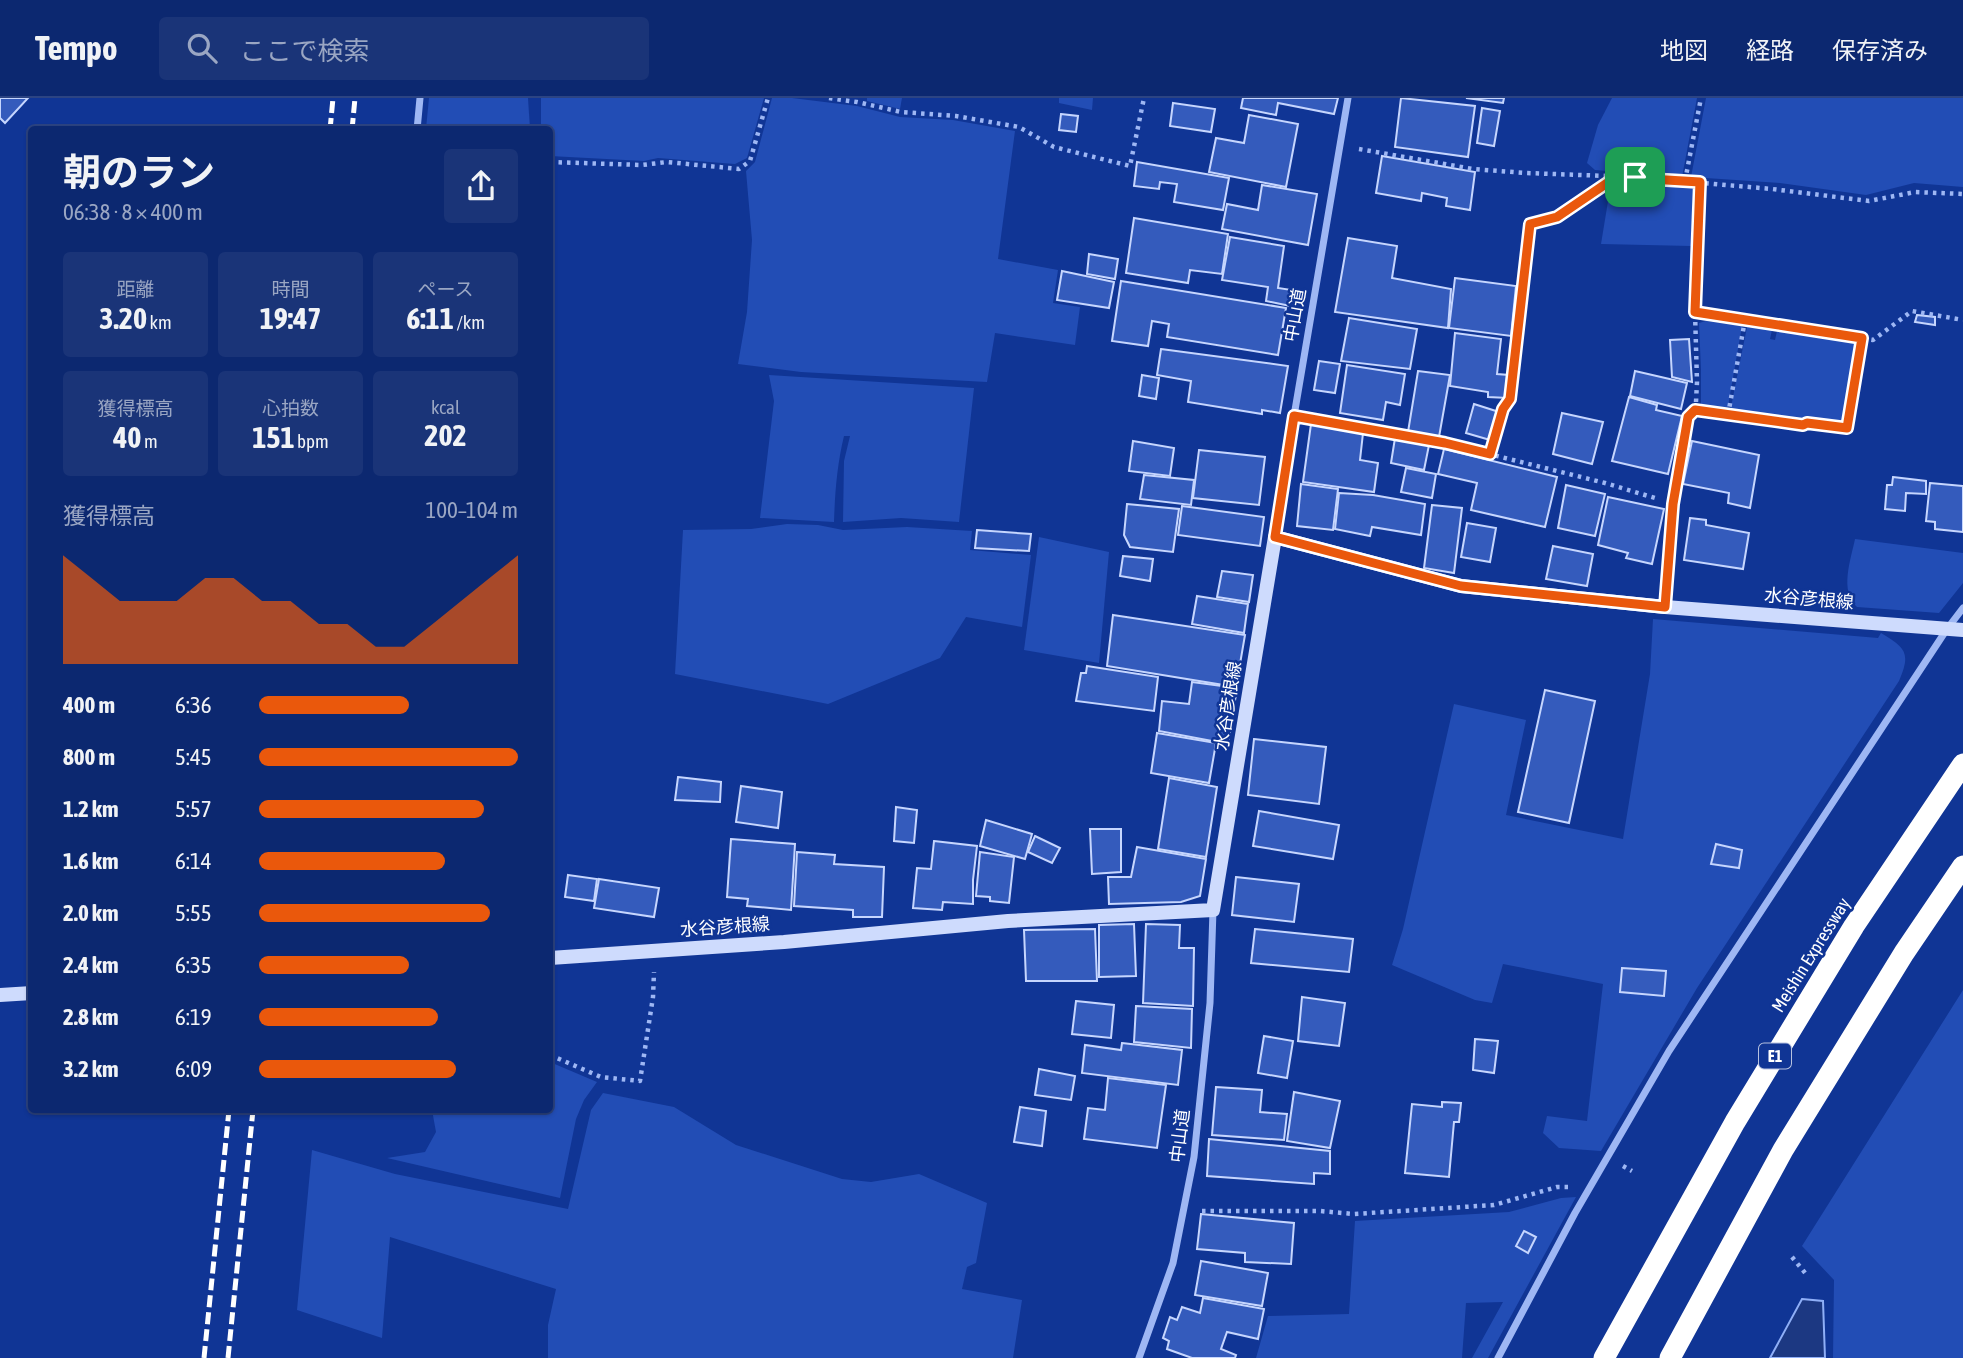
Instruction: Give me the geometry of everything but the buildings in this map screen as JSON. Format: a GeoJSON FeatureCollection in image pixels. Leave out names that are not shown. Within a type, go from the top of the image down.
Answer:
{"type":"FeatureCollection","features":[{"type":"Feature","properties":{"kind":"highway","name":"Meishin Expressway"},"geometry":{"type":"LineString","coordinates":[[1604,1358],[1735,1122],[1854,926],[1963,764]]}},
{"type":"Feature","properties":{"kind":"highway"},"geometry":{"type":"LineString","coordinates":[[1670,1358],[1783,1150],[1904,953],[1963,866]]}},
{"type":"Feature","properties":{"kind":"main road","name":"水谷彦根線"},"geometry":{"type":"LineString","coordinates":[[553,958],[784,942],[1008,921],[1213,910],[1275,537],[1461,586],[1665,607],[1963,630]]}},
{"type":"Feature","properties":{"kind":"main road"},"geometry":{"type":"LineString","coordinates":[[0,995],[28,993]]}},
{"type":"Feature","properties":{"kind":"street"},"geometry":{"type":"LineString","coordinates":[[417,126],[420,98]]}},
{"type":"Feature","properties":{"kind":"street","name":"中山道"},"geometry":{"type":"LineString","coordinates":[[1275,537],[1348,98]]}},
{"type":"Feature","properties":{"kind":"street"},"geometry":{"type":"LineString","coordinates":[[1665,607],[1673,504],[1688,417]]}},
{"type":"Feature","properties":{"kind":"street"},"geometry":{"type":"LineString","coordinates":[[1498,1358],[1590,1187],[1669,1051],[1963,608]]}},
{"type":"Feature","properties":{"kind":"street","name":"中山道"},"geometry":{"type":"LineString","coordinates":[[1139,1358],[1174,1263],[1194,1157],[1210,1003],[1213,910]]}},
{"type":"Feature","properties":{"kind":"path"},"geometry":{"type":"LineString","coordinates":[[553,162],[642,165],[667,162],[739,169],[750,161],[768,98]]}},
{"type":"Feature","properties":{"kind":"path"},"geometry":{"type":"LineString","coordinates":[[829,98],[901,112],[956,116],[1019,127],[1054,148],[1130,166],[1144,98]]}},
{"type":"Feature","properties":{"kind":"path"},"geometry":{"type":"LineString","coordinates":[[1685,181],[1701,98]]}},
{"type":"Feature","properties":{"kind":"path"},"geometry":{"type":"LineString","coordinates":[[1340,146],[1473,169],[1700,182],[1869,201],[1915,192],[1963,194]]}},
{"type":"Feature","properties":{"kind":"path"},"geometry":{"type":"LineString","coordinates":[[1490,454],[1503,409],[1510,399],[1530,224],[1557,217],[1616,177]]}},
{"type":"Feature","properties":{"kind":"path"},"geometry":{"type":"LineString","coordinates":[[1700,182],[1695,312],[1695,410],[1803,425],[1807,423],[1847,428],[1862,338]]}},
{"type":"Feature","properties":{"kind":"path"},"geometry":{"type":"LineString","coordinates":[[1695,312],[1873,340],[1912,311],[1963,320]]}},
{"type":"Feature","properties":{"kind":"path"},"geometry":{"type":"LineString","coordinates":[[1728,415],[1745,320]]}},
{"type":"Feature","properties":{"kind":"path"},"geometry":{"type":"LineString","coordinates":[[1294,416],[1445,443],[1605,483],[1673,504]]}},
{"type":"Feature","properties":{"kind":"path"},"geometry":{"type":"LineString","coordinates":[[553,1056],[601,1077],[640,1082],[653,997],[654,951]]}},
{"type":"Feature","properties":{"kind":"path"},"geometry":{"type":"LineString","coordinates":[[1184,1212],[1321,1211],[1354,1214],[1494,1205],[1557,1187],[1590,1187]]}},
{"type":"Feature","properties":{"kind":"path"},"geometry":{"type":"LineString","coordinates":[[1792,1257],[1806,1275]]}},
{"type":"Feature","properties":{"kind":"shaded area"},"geometry":{"type":"Polygon","coordinates":[[[429,98],[528,98],[530,126],[426,126],[429,98]]]}},
{"type":"Feature","properties":{"kind":"shaded area"},"geometry":{"type":"Polygon","coordinates":[[[541,98],[764,98],[747,158],[735,164],[658,158],[644,161],[553,156],[553,126],[541,126],[541,98]]]}},
{"type":"Feature","properties":{"kind":"shaded area"},"geometry":{"type":"Polygon","coordinates":[[[772,98],[857,106],[900,117],[953,120],[1015,131],[998,259],[1058,270],[1053,303],[1080,307],[1075,345],[995,333],[987,382],[801,372],[738,364],[747,312],[752,240],[746,171],[755,162],[772,98]]]}},
{"type":"Feature","properties":{"kind":"shaded area"},"geometry":{"type":"Polygon","coordinates":[[[867,98],[902,98],[900,109],[867,101],[867,98]]]}},
{"type":"Feature","properties":{"kind":"shaded area"},"geometry":{"type":"Polygon","coordinates":[[[1059,98],[1093,98],[1092,110],[1059,103],[1059,98]]]}},
{"type":"Feature","properties":{"kind":"shaded area"},"geometry":{"type":"Polygon","coordinates":[[[1612,98],[1697,98],[1682,177],[1595,170],[1587,163],[1598,125],[1612,98]]]}},
{"type":"Feature","properties":{"kind":"shaded area"},"geometry":{"type":"Polygon","coordinates":[[[1706,98],[1963,98],[1963,187],[1914,183],[1866,195],[1780,183],[1691,177],[1706,98]]]}},
{"type":"Feature","properties":{"kind":"shaded area"},"geometry":{"type":"Polygon","coordinates":[[[1611,183],[1693,187],[1691,246],[1601,244],[1611,183]]]}},
{"type":"Feature","properties":{"kind":"shaded area"},"geometry":{"type":"Polygon","coordinates":[[[1706,321],[1742,326],[1727,412],[1701,408],[1699,323],[1706,321]]]}},
{"type":"Feature","properties":{"kind":"shaded area"},"geometry":{"type":"Polygon","coordinates":[[[1747,327],[1772,330],[1770,339],[1775,340],[1777,331],[1859,343],[1846,425],[1807,420],[1802,423],[1730,412],[1747,327]]]}},
{"type":"Feature","properties":{"kind":"shaded area"},"geometry":{"type":"Polygon","coordinates":[[[769,375],[974,388],[959,522],[901,518],[843,522],[844,461],[850,436],[844,436],[834,522],[760,518],[774,401],[769,375]]]}},
{"type":"Feature","properties":{"kind":"shaded area"},"geometry":{"type":"Polygon","coordinates":[[[787,524],[818,525],[843,530],[907,527],[972,531],[970,550],[1031,555],[1022,627],[966,617],[940,658],[828,704],[675,674],[683,530],[751,529],[787,524]]]}},
{"type":"Feature","properties":{"kind":"shaded area"},"geometry":{"type":"Polygon","coordinates":[[[1039,537],[1109,552],[1099,663],[1024,650],[1039,537]]]}},
{"type":"Feature","properties":{"kind":"shaded area"},"geometry":{"type":"Polygon","coordinates":[[[1855,539],[1963,553],[1963,583],[1939,613],[1857,607],[1847,584],[1855,539]]]}},
{"type":"Feature","properties":{"kind":"shaded area"},"geometry":{"type":"Polygon","coordinates":[[[1653,619],[1878,638],[1881,633],[1901,647],[1905,664],[1899,681],[1697,988],[1601,1151],[1559,1148],[1543,1133],[1547,1116],[1587,1121],[1603,984],[1503,964],[1492,1003],[1475,1000],[1392,965],[1403,929],[1454,704],[1526,720],[1506,815],[1623,839],[1650,674],[1653,619]]]}},
{"type":"Feature","properties":{"kind":"shaded area"},"geometry":{"type":"Polygon","coordinates":[[[1963,990],[1963,1358],[1833,1358],[1834,1280],[1802,1246],[1963,990]]]}},
{"type":"Feature","properties":{"kind":"shaded area"},"geometry":{"type":"Polygon","coordinates":[[[553,1063],[597,1082],[584,1100],[576,1119],[560,1198],[387,1158],[425,1152],[436,1132],[433,1113],[553,1113],[553,1063]]]}},
{"type":"Feature","properties":{"kind":"shaded area"},"geometry":{"type":"Polygon","coordinates":[[[603,1093],[674,1107],[736,1145],[842,1179],[871,1182],[919,1174],[987,1203],[976,1263],[967,1267],[962,1289],[1022,1300],[1013,1358],[548,1358],[548,1325],[556,1289],[390,1237],[382,1338],[297,1310],[312,1150],[395,1174],[568,1209],[591,1110],[603,1093]]]}},
{"type":"Feature","properties":{"kind":"shaded area"},"geometry":{"type":"Polygon","coordinates":[[[1576,1197],[1488,1358],[1472,1358],[1503,1302],[1466,1303],[1462,1358],[1256,1358],[1268,1316],[1349,1314],[1355,1221],[1509,1212],[1561,1198],[1576,1197]]]}},
{"type":"Feature","properties":{"kind":"shaded area"},"geometry":{"type":"Polygon","coordinates":[[[1802,1299],[1823,1301],[1825,1358],[1770,1358],[1802,1299]]]}},
{"type":"Feature","properties":{"kind":"railway"},"geometry":{"type":"LineString","coordinates":[[330,126],[333,98]]}},
{"type":"Feature","properties":{"kind":"railway"},"geometry":{"type":"LineString","coordinates":[[352,126],[355,98]]}},
{"type":"Feature","properties":{"kind":"railway"},"geometry":{"type":"LineString","coordinates":[[204,1358],[229,1113]]}},
{"type":"Feature","properties":{"kind":"railway"},"geometry":{"type":"LineString","coordinates":[[228,1358],[253,1113]]}},
{"type":"Feature","properties":{"kind":"route"},"geometry":{"type":"LineString","coordinates":[[1616,177],[1635,177],[1700,182],[1695,312],[1862,338],[1847,428],[1807,423],[1803,425],[1695,410],[1688,417],[1673,504],[1665,607],[1461,586],[1275,537],[1294,416],[1445,443],[1490,454],[1503,409],[1510,399],[1530,224],[1557,217],[1616,177]]}}]}
